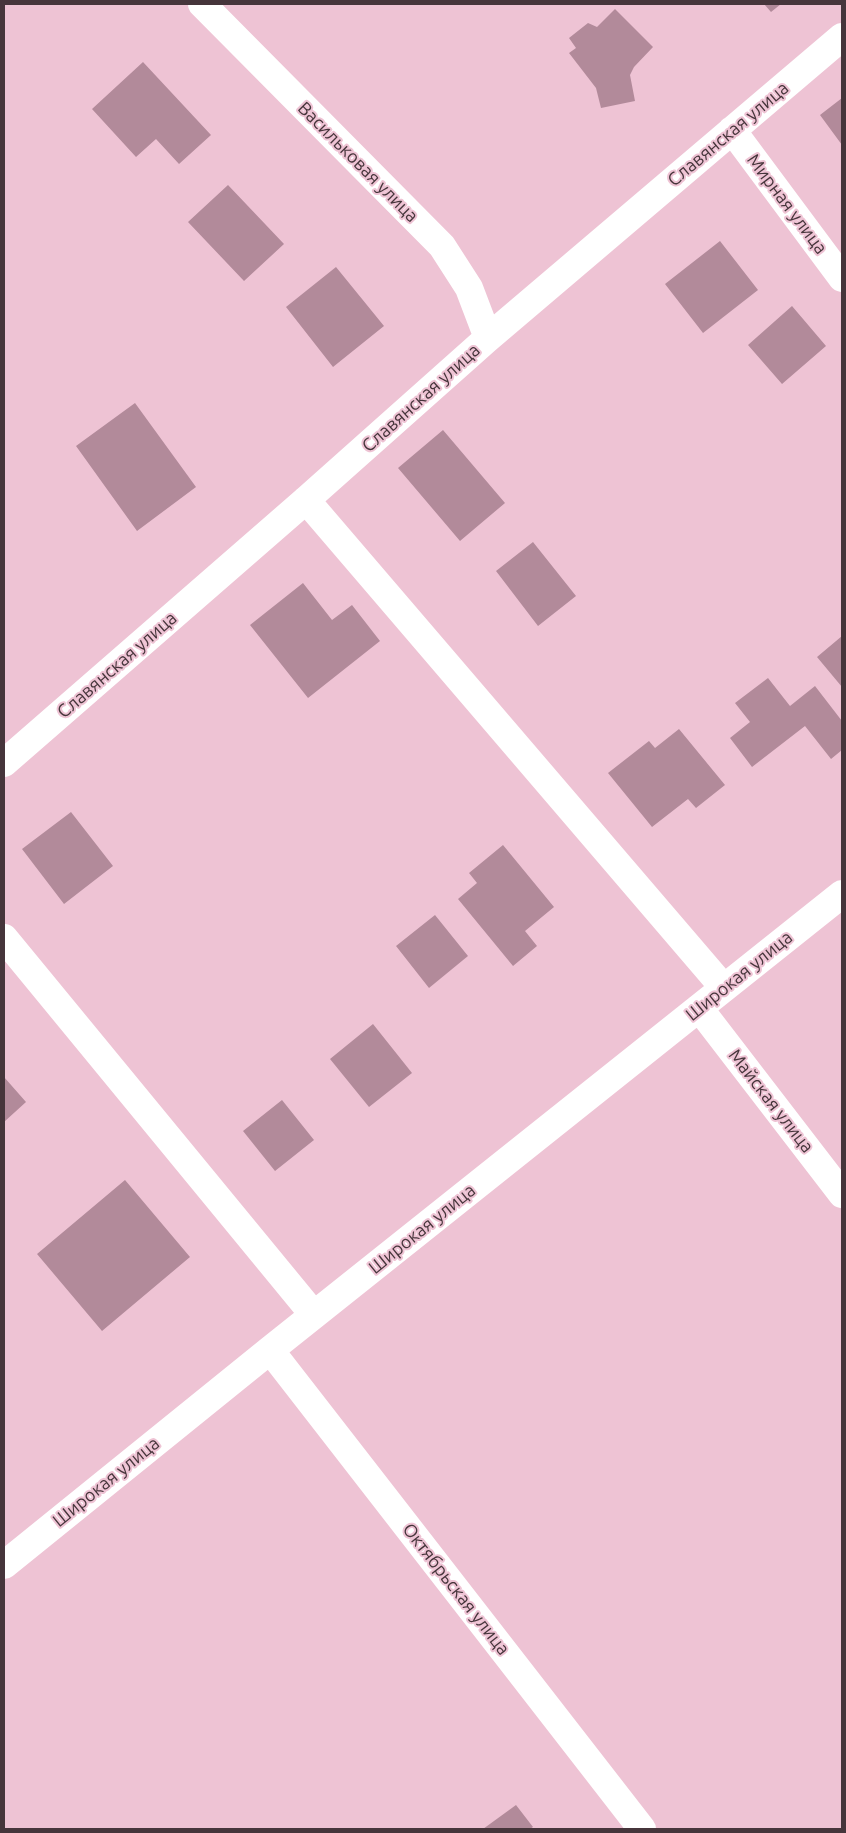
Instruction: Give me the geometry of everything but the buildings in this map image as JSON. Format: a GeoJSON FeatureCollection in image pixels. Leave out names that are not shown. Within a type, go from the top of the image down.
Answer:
{"type":"FeatureCollection","features":[{"type":"Feature","properties":{"kind":"street","name":"Васильковая улица"},"geometry":{"type":"LineString","coordinates":[[202,4],[442,246],[469,288],[488,338]]}},
{"type":"Feature","properties":{"kind":"street","name":"Славянская улица"},"geometry":{"type":"LineString","coordinates":[[4,763],[306,500],[488,338],[842,37]]}},
{"type":"Feature","properties":{"kind":"street","name":"Мирная улица"},"geometry":{"type":"LineString","coordinates":[[732,130],[842,278]]}},
{"type":"Feature","properties":{"kind":"street"},"geometry":{"type":"LineString","coordinates":[[306,500],[724,988]]}},
{"type":"Feature","properties":{"kind":"street","name":"Широкая улица"},"geometry":{"type":"LineString","coordinates":[[4,1565],[270,1350],[842,894]]}},
{"type":"Feature","properties":{"kind":"street"},"geometry":{"type":"LineString","coordinates":[[4,938],[314,1315]]}},
{"type":"Feature","properties":{"kind":"street","name":"Майская улица"},"geometry":{"type":"LineString","coordinates":[[699,1008],[842,1194]]}},
{"type":"Feature","properties":{"kind":"street","name":"Октябрьская улица"},"geometry":{"type":"LineString","coordinates":[[270,1350],[642,1829]]}}]}
